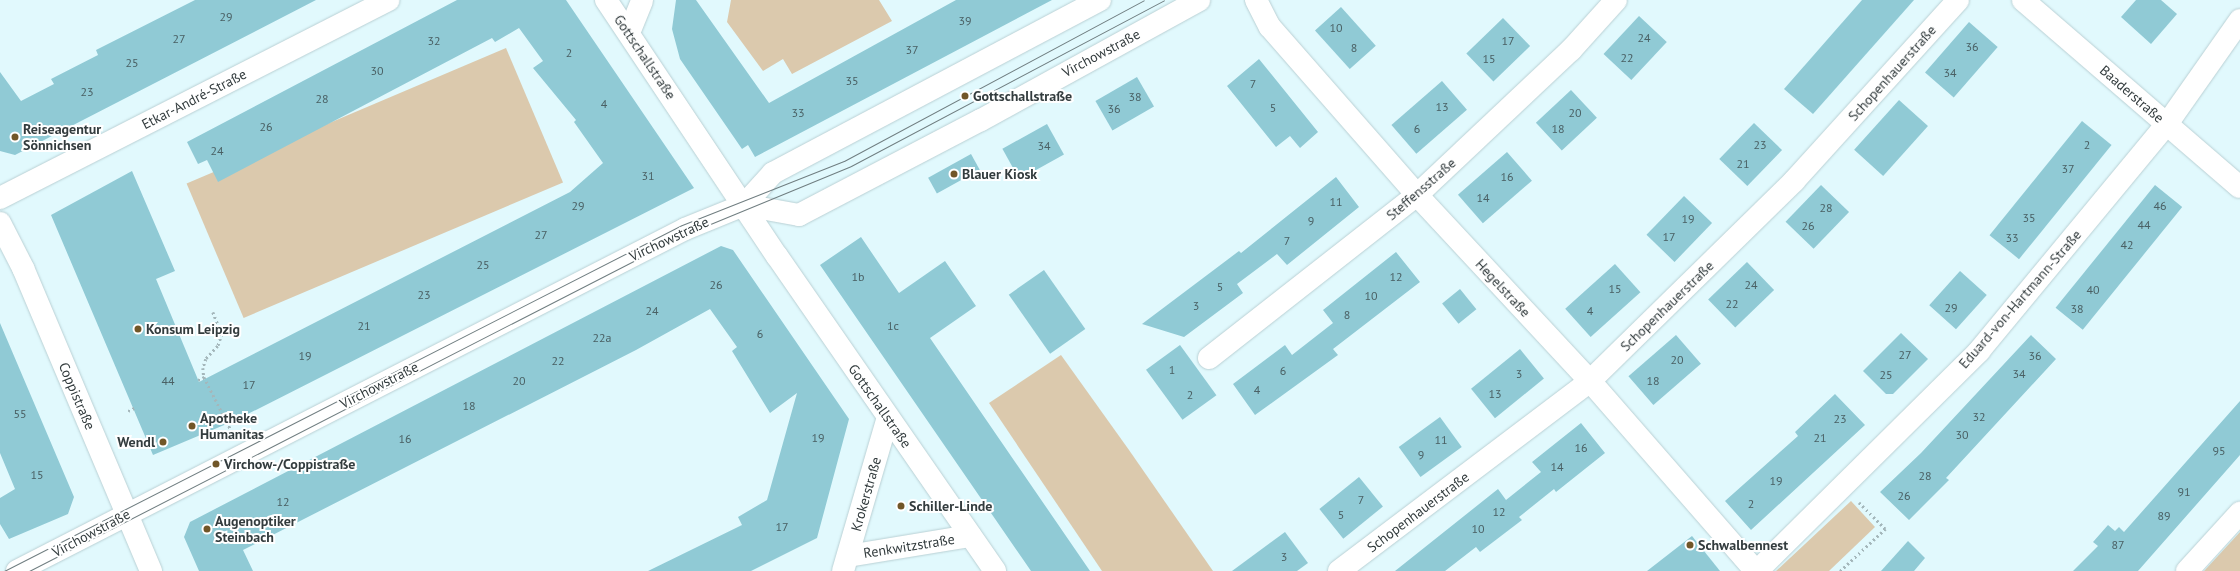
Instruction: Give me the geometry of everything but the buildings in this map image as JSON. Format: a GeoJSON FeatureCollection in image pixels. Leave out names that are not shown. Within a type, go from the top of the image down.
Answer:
{"type":"FeatureCollection","features":[{"type":"Feature","properties":{"kind":"street","name":"Etkar-André-Straße"},"geometry":{"type":"LineString","coordinates":[[0,198],[388,0]]}},
{"type":"Feature","properties":{"kind":"street","name":"Gottschallstraße"},"geometry":{"type":"LineString","coordinates":[[606,0],[888,417],[995,571]]}},
{"type":"Feature","properties":{"kind":"street"},"geometry":{"type":"LineString","coordinates":[[629,33],[642,0]]}},
{"type":"Feature","properties":{"kind":"street","name":"Virchowstraße"},"geometry":{"type":"LineString","coordinates":[[17,571],[685,229],[744,205],[773,173],[1100,0]]}},
{"type":"Feature","properties":{"kind":"street","name":"Virchowstraße"},"geometry":{"type":"LineString","coordinates":[[744,205],[799,215],[981,120],[1199,0]]}},
{"type":"Feature","properties":{"kind":"street","name":"Hegelstraße"},"geometry":{"type":"LineString","coordinates":[[1256,0],[1270,27],[1416,195],[1590,381],[1757,571]]}},
{"type":"Feature","properties":{"kind":"street","name":"Steffensstraße"},"geometry":{"type":"LineString","coordinates":[[1209,358],[1416,195],[1571,50],[1616,0]]}},
{"type":"Feature","properties":{"kind":"street","name":"Schopenhauerstraße"},"geometry":{"type":"LineString","coordinates":[[1339,571],[1590,381],[1794,181],[1958,0]]}},
{"type":"Feature","properties":{"kind":"street","name":"Baaderstraße"},"geometry":{"type":"LineString","coordinates":[[2023,0],[2240,187]]}},
{"type":"Feature","properties":{"kind":"street","name":"Eduard-von-Hartmann-Straße"},"geometry":{"type":"LineString","coordinates":[[1757,571],[1979,351],[2167,124],[2240,20]]}},
{"type":"Feature","properties":{"kind":"street","name":"Coppistraße"},"geometry":{"type":"LineString","coordinates":[[0,223],[23,268],[128,513],[151,571]]}},
{"type":"Feature","properties":{"kind":"street","name":"Krokerstraße"},"geometry":{"type":"LineString","coordinates":[[846,563],[888,417]]}},
{"type":"Feature","properties":{"kind":"street"},"geometry":{"type":"LineString","coordinates":[[2187,571],[2240,513]]}},
{"type":"Feature","properties":{"kind":"street","name":"Renkwitzstraße"},"geometry":{"type":"LineString","coordinates":[[846,563],[970,536]]}},
{"type":"Feature","properties":{"kind":"path"},"geometry":{"type":"LineString","coordinates":[[213,312],[222,334],[218,346],[206,359],[203,368],[204,377],[244,454]]}},
{"type":"Feature","properties":{"kind":"path"},"geometry":{"type":"LineString","coordinates":[[198,380],[204,377]]}},
{"type":"Feature","properties":{"kind":"path"},"geometry":{"type":"LineString","coordinates":[[128,411],[134,408]]}},
{"type":"Feature","properties":{"kind":"path"},"geometry":{"type":"LineString","coordinates":[[1840,571],[1885,529],[1843,486]]}},
{"type":"Feature","properties":{"kind":"shaded area"},"geometry":{"type":"Polygon","coordinates":[[[731,0],[879,0],[892,21],[792,74],[783,59],[763,71],[727,22],[731,0]]]}},
{"type":"Feature","properties":{"kind":"shaded area"},"geometry":{"type":"Polygon","coordinates":[[[506,48],[563,182],[244,318],[187,184],[506,48]]]}},
{"type":"Feature","properties":{"kind":"shaded area"},"geometry":{"type":"Polygon","coordinates":[[[1061,355],[1213,571],[1102,571],[989,403],[1061,355]]]}},
{"type":"Feature","properties":{"kind":"shaded area"},"geometry":{"type":"Polygon","coordinates":[[[1851,501],[1875,527],[1829,571],[1776,571],[1851,501]]]}},
{"type":"Feature","properties":{"kind":"shaded area"},"geometry":{"type":"Polygon","coordinates":[[[2240,532],[2240,571],[2204,571],[2240,532]]]}},
{"type":"Feature","properties":{"kind":"tram line"},"geometry":{"type":"LineString","coordinates":[[4,571],[682,225],[844,161],[1144,0]]}},
{"type":"Feature","properties":{"kind":"tram line"},"geometry":{"type":"LineString","coordinates":[[29,571],[686,234],[851,166],[1164,0]]}},
{"type":"Feature","properties":{"kind":"place","name":"Gottschallstraße"},"geometry":{"type":"Point","coordinates":[965,96]}},
{"type":"Feature","properties":{"kind":"place","name":"Reiseagentur Sönnichsen"},"geometry":{"type":"Point","coordinates":[15,137]}},
{"type":"Feature","properties":{"kind":"place","name":"Blauer Kiosk"},"geometry":{"type":"Point","coordinates":[954,174]}},
{"type":"Feature","properties":{"kind":"place","name":"Konsum Leipzig"},"geometry":{"type":"Point","coordinates":[138,329]}},
{"type":"Feature","properties":{"kind":"place","name":"Apotheke Humanitas"},"geometry":{"type":"Point","coordinates":[192,426]}},
{"type":"Feature","properties":{"kind":"place","name":"Wendl"},"geometry":{"type":"Point","coordinates":[163,442]}},
{"type":"Feature","properties":{"kind":"place","name":"Virchow-/Coppistraße"},"geometry":{"type":"Point","coordinates":[216,464]}},
{"type":"Feature","properties":{"kind":"place","name":"Schiller-Linde"},"geometry":{"type":"Point","coordinates":[901,506]}},
{"type":"Feature","properties":{"kind":"place","name":"Augenoptiker Steinbach"},"geometry":{"type":"Point","coordinates":[207,529]}},
{"type":"Feature","properties":{"kind":"place","name":"Schwalbennest"},"geometry":{"type":"Point","coordinates":[1690,545]}}]}
